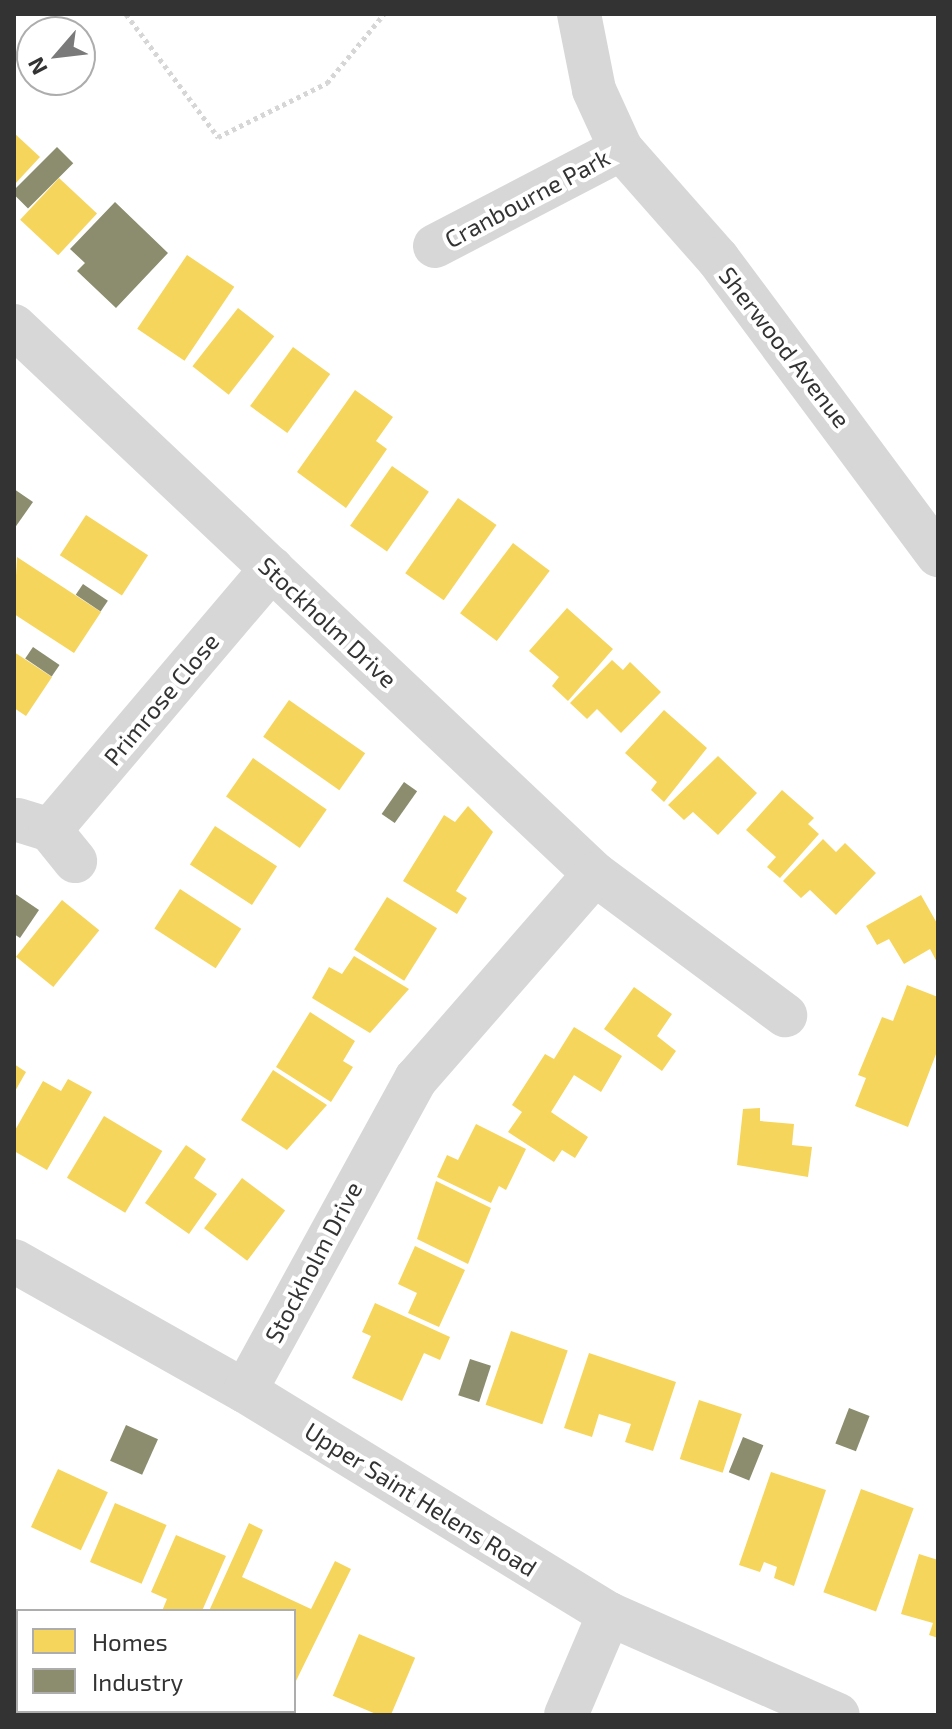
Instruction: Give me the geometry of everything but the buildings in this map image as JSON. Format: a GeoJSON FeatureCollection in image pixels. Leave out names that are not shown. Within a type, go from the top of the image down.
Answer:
{"type":"FeatureCollection","features":[{"type":"Feature","properties":{"kind":"street","name":"Cranbourne Park"},"geometry":{"type":"LineString","coordinates":[[435,246],[621,149],[594,90],[579,14]]}},
{"type":"Feature","properties":{"kind":"street","name":"Sherwood Avenue"},"geometry":{"type":"LineString","coordinates":[[621,149],[718,259],[938,555]]}},
{"type":"Feature","properties":{"kind":"street","name":"Stockholm Drive"},"geometry":{"type":"LineString","coordinates":[[14,326],[595,874],[785,1015]]}},
{"type":"Feature","properties":{"kind":"street","name":"Primrose Close"},"geometry":{"type":"LineString","coordinates":[[48,837],[272,568]]}},
{"type":"Feature","properties":{"kind":"street","name":"Stockholm Drive"},"geometry":{"type":"LineString","coordinates":[[245,1391],[416,1079],[595,874]]}},
{"type":"Feature","properties":{"kind":"street","name":"Upper Saint Helens Road"},"geometry":{"type":"LineString","coordinates":[[14,1261],[245,1391],[609,1614],[838,1715]]}},
{"type":"Feature","properties":{"kind":"street"},"geometry":{"type":"LineString","coordinates":[[566,1715],[609,1614]]}},
{"type":"Feature","properties":{"kind":"path"},"geometry":{"type":"LineString","coordinates":[[126,14],[218,137],[327,83],[384,14]]}}]}
